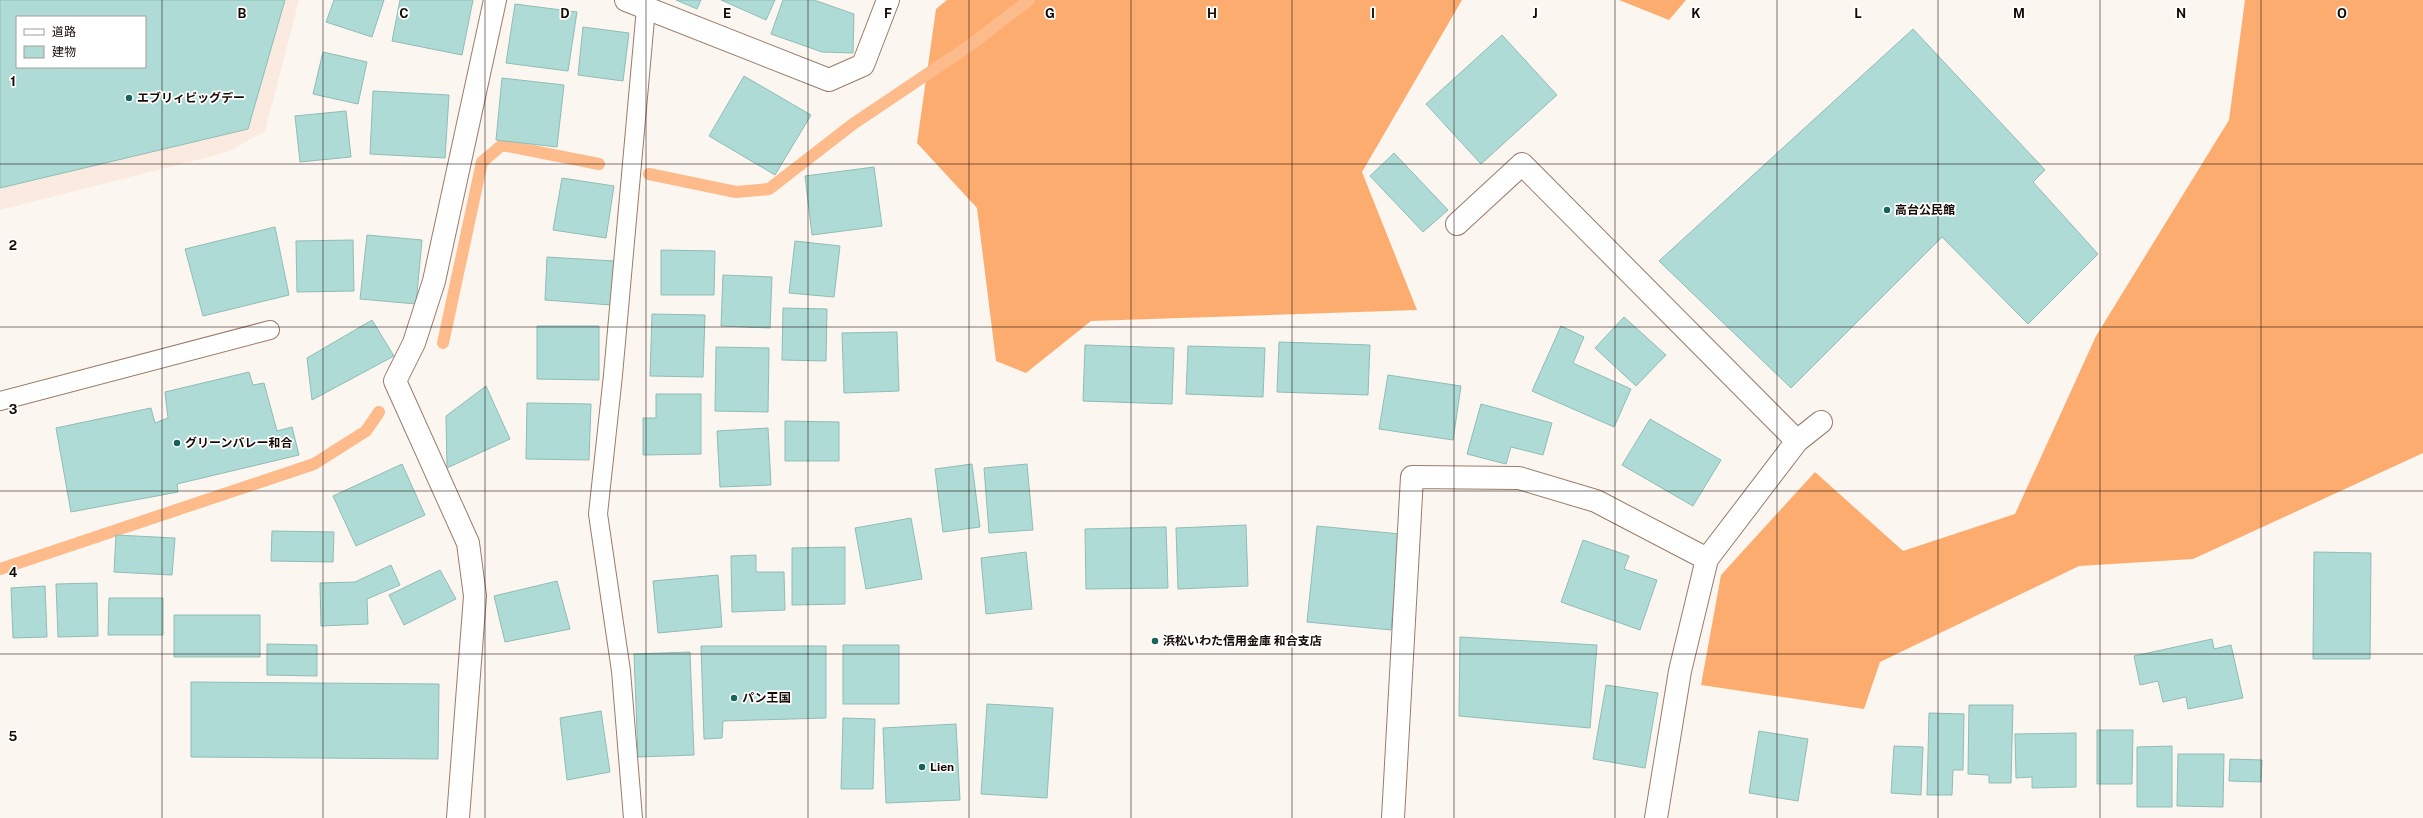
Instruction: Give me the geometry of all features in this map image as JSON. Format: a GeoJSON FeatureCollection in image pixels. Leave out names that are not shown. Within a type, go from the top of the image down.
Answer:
{"type":"FeatureCollection","features":[{"type":"Feature","properties":{"kind":"street"},"geometry":{"type":"LineString","coordinates":[[458,818],[475,596],[468,543],[395,381],[414,343],[434,282],[495,0]]}},
{"type":"Feature","properties":{"kind":"street"},"geometry":{"type":"LineString","coordinates":[[626,0],[829,80],[863,65],[888,0]]}},
{"type":"Feature","properties":{"kind":"street"},"geometry":{"type":"LineString","coordinates":[[1457,224],[1522,164],[1797,441]]}},
{"type":"Feature","properties":{"kind":"street"},"geometry":{"type":"LineString","coordinates":[[1656,818],[1680,671],[1707,559],[1797,441],[1821,422]]}},
{"type":"Feature","properties":{"kind":"street"},"geometry":{"type":"LineString","coordinates":[[1393,818],[1412,477],[1519,478],[1596,501],[1707,559]]}},
{"type":"Feature","properties":{"kind":"lane"},"geometry":{"type":"LineString","coordinates":[[634,818],[621,671],[598,514],[613,375],[646,8]]}},
{"type":"Feature","properties":{"kind":"lane"},"geometry":{"type":"LineString","coordinates":[[0,401],[270,330]]}},
{"type":"Feature","properties":{"kind":"shaded area","name":"エブリィビッグデー"},"geometry":{"type":"Polygon","coordinates":[[[0,0],[299,0],[265,131],[228,152],[0,210],[0,0]]]}},
{"type":"Feature","properties":{"kind":"shaded area"},"geometry":{"type":"Polygon","coordinates":[[[947,0],[1462,0],[1362,172],[1417,310],[1091,321],[1026,373],[996,361],[977,208],[917,143],[936,9],[947,0]]]}},
{"type":"Feature","properties":{"kind":"shaded area"},"geometry":{"type":"Polygon","coordinates":[[[1619,0],[1686,0],[1669,20],[1619,0]]]}},
{"type":"Feature","properties":{"kind":"shaded area"},"geometry":{"type":"Polygon","coordinates":[[[2245,0],[2423,0],[2423,453],[2193,559],[2079,566],[1880,662],[1864,709],[1701,685],[1721,575],[1815,472],[1903,551],[2015,514],[2096,336],[2229,120],[2245,0]]]}},
{"type":"Feature","properties":{"kind":"building","name":"エブリィビッグデー"},"geometry":{"type":"Polygon","coordinates":[[[0,0],[285,0],[248,129],[0,188],[0,0]]]}},
{"type":"Feature","properties":{"kind":"building"},"geometry":{"type":"Polygon","coordinates":[[[334,0],[384,0],[372,37],[326,22],[334,0]]]}},
{"type":"Feature","properties":{"kind":"building"},"geometry":{"type":"Polygon","coordinates":[[[400,0],[473,0],[462,55],[392,41],[400,0]]]}},
{"type":"Feature","properties":{"kind":"building"},"geometry":{"type":"Polygon","coordinates":[[[676,0],[701,0],[697,9],[676,0]]]}},
{"type":"Feature","properties":{"kind":"building"},"geometry":{"type":"Polygon","coordinates":[[[721,0],[775,0],[766,20],[721,0]]]}},
{"type":"Feature","properties":{"kind":"building"},"geometry":{"type":"Polygon","coordinates":[[[783,0],[814,0],[854,14],[853,53],[822,52],[771,34],[783,0]]]}},
{"type":"Feature","properties":{"kind":"building"},"geometry":{"type":"Polygon","coordinates":[[[515,4],[577,12],[568,71],[506,63],[515,4]]]}},
{"type":"Feature","properties":{"kind":"building"},"geometry":{"type":"Polygon","coordinates":[[[583,27],[629,33],[623,81],[578,75],[583,27]]]}},
{"type":"Feature","properties":{"kind":"building","name":"高台公民館"},"geometry":{"type":"Polygon","coordinates":[[[1913,29],[2045,170],[2033,182],[2098,254],[2028,324],[1942,237],[1791,388],[1659,261],[1913,29]]]}},
{"type":"Feature","properties":{"kind":"building"},"geometry":{"type":"Polygon","coordinates":[[[1502,35],[1557,95],[1481,164],[1426,104],[1502,35]]]}},
{"type":"Feature","properties":{"kind":"building"},"geometry":{"type":"Polygon","coordinates":[[[323,52],[367,62],[358,104],[313,94],[323,52]]]}},
{"type":"Feature","properties":{"kind":"building"},"geometry":{"type":"Polygon","coordinates":[[[744,76],[811,115],[775,175],[709,136],[744,76]]]}},
{"type":"Feature","properties":{"kind":"building"},"geometry":{"type":"Polygon","coordinates":[[[502,78],[564,85],[557,147],[496,140],[502,78]]]}},
{"type":"Feature","properties":{"kind":"building"},"geometry":{"type":"Polygon","coordinates":[[[373,91],[449,95],[445,158],[370,154],[373,91]]]}},
{"type":"Feature","properties":{"kind":"building"},"geometry":{"type":"Polygon","coordinates":[[[346,111],[351,157],[300,162],[295,116],[346,111]]]}},
{"type":"Feature","properties":{"kind":"building"},"geometry":{"type":"Polygon","coordinates":[[[1394,153],[1448,210],[1423,232],[1370,176],[1394,153]]]}},
{"type":"Feature","properties":{"kind":"building"},"geometry":{"type":"Polygon","coordinates":[[[874,167],[882,226],[812,235],[805,176],[874,167]]]}},
{"type":"Feature","properties":{"kind":"building"},"geometry":{"type":"Polygon","coordinates":[[[562,178],[614,186],[606,238],[553,230],[562,178]]]}},
{"type":"Feature","properties":{"kind":"building"},"geometry":{"type":"Polygon","coordinates":[[[275,227],[289,295],[203,316],[185,249],[275,227]]]}},
{"type":"Feature","properties":{"kind":"building"},"geometry":{"type":"Polygon","coordinates":[[[367,235],[422,240],[416,304],[360,299],[367,235]]]}},
{"type":"Feature","properties":{"kind":"building"},"geometry":{"type":"Polygon","coordinates":[[[353,240],[354,291],[297,292],[296,241],[353,240]]]}},
{"type":"Feature","properties":{"kind":"building"},"geometry":{"type":"Polygon","coordinates":[[[795,241],[840,246],[834,297],[789,293],[795,241]]]}},
{"type":"Feature","properties":{"kind":"building"},"geometry":{"type":"Polygon","coordinates":[[[661,250],[715,251],[714,295],[661,295],[661,250]]]}},
{"type":"Feature","properties":{"kind":"building"},"geometry":{"type":"Polygon","coordinates":[[[547,257],[614,261],[611,305],[545,300],[547,257]]]}},
{"type":"Feature","properties":{"kind":"building"},"geometry":{"type":"Polygon","coordinates":[[[723,275],[772,277],[770,328],[721,326],[723,275]]]}},
{"type":"Feature","properties":{"kind":"building"},"geometry":{"type":"Polygon","coordinates":[[[783,308],[827,309],[826,361],[782,360],[783,308]]]}},
{"type":"Feature","properties":{"kind":"building"},"geometry":{"type":"Polygon","coordinates":[[[652,314],[705,315],[703,377],[650,376],[652,314]]]}},
{"type":"Feature","properties":{"kind":"building"},"geometry":{"type":"Polygon","coordinates":[[[1624,317],[1666,355],[1636,386],[1595,348],[1624,317]]]}},
{"type":"Feature","properties":{"kind":"building"},"geometry":{"type":"Polygon","coordinates":[[[372,320],[394,356],[312,400],[307,358],[372,320]]]}},
{"type":"Feature","properties":{"kind":"building"},"geometry":{"type":"Polygon","coordinates":[[[537,326],[599,326],[599,380],[537,379],[537,326]]]}},
{"type":"Feature","properties":{"kind":"building"},"geometry":{"type":"Polygon","coordinates":[[[1561,326],[1584,337],[1573,363],[1631,389],[1614,427],[1532,391],[1561,326]]]}},
{"type":"Feature","properties":{"kind":"building"},"geometry":{"type":"Polygon","coordinates":[[[897,332],[899,391],[844,393],[842,333],[897,332]]]}},
{"type":"Feature","properties":{"kind":"building"},"geometry":{"type":"Polygon","coordinates":[[[1279,342],[1370,345],[1368,395],[1277,392],[1279,342]]]}},
{"type":"Feature","properties":{"kind":"building"},"geometry":{"type":"Polygon","coordinates":[[[1085,345],[1174,348],[1172,404],[1083,401],[1085,345]]]}},
{"type":"Feature","properties":{"kind":"building"},"geometry":{"type":"Polygon","coordinates":[[[1188,346],[1265,348],[1263,397],[1186,394],[1188,346]]]}},
{"type":"Feature","properties":{"kind":"building"},"geometry":{"type":"Polygon","coordinates":[[[716,347],[769,348],[768,412],[715,411],[716,347]]]}},
{"type":"Feature","properties":{"kind":"building","name":"グリーンバレー和合"},"geometry":{"type":"Polygon","coordinates":[[[249,372],[253,385],[264,383],[277,431],[292,427],[299,455],[177,484],[178,492],[71,512],[56,428],[151,408],[155,423],[168,418],[165,392],[249,372]]]}},
{"type":"Feature","properties":{"kind":"building"},"geometry":{"type":"Polygon","coordinates":[[[1388,375],[1461,386],[1453,440],[1379,429],[1388,375]]]}},
{"type":"Feature","properties":{"kind":"building"},"geometry":{"type":"Polygon","coordinates":[[[486,386],[510,439],[447,468],[446,416],[486,386]]]}},
{"type":"Feature","properties":{"kind":"building"},"geometry":{"type":"Polygon","coordinates":[[[656,394],[701,394],[701,454],[643,455],[643,418],[656,418],[656,394]]]}},
{"type":"Feature","properties":{"kind":"building"},"geometry":{"type":"Polygon","coordinates":[[[527,403],[591,404],[589,460],[526,459],[527,403]]]}},
{"type":"Feature","properties":{"kind":"building"},"geometry":{"type":"Polygon","coordinates":[[[1481,404],[1552,423],[1543,455],[1511,447],[1506,464],[1467,454],[1481,404]]]}},
{"type":"Feature","properties":{"kind":"building"},"geometry":{"type":"Polygon","coordinates":[[[1650,419],[1721,460],[1693,506],[1622,465],[1650,419]]]}},
{"type":"Feature","properties":{"kind":"building"},"geometry":{"type":"Polygon","coordinates":[[[785,421],[839,422],[839,461],[785,461],[785,421]]]}},
{"type":"Feature","properties":{"kind":"building"},"geometry":{"type":"Polygon","coordinates":[[[768,428],[771,485],[720,487],[717,431],[768,428]]]}},
{"type":"Feature","properties":{"kind":"building"},"geometry":{"type":"Polygon","coordinates":[[[402,464],[425,515],[356,546],[333,496],[402,464]]]}},
{"type":"Feature","properties":{"kind":"building"},"geometry":{"type":"Polygon","coordinates":[[[972,464],[980,527],[943,532],[935,469],[972,464]]]}},
{"type":"Feature","properties":{"kind":"building"},"geometry":{"type":"Polygon","coordinates":[[[1027,464],[1033,530],[989,533],[984,468],[1027,464]]]}},
{"type":"Feature","properties":{"kind":"building"},"geometry":{"type":"Polygon","coordinates":[[[911,518],[922,579],[866,589],[855,528],[911,518]]]}},
{"type":"Feature","properties":{"kind":"building"},"geometry":{"type":"Polygon","coordinates":[[[1246,525],[1248,586],[1178,589],[1176,528],[1246,525]]]}},
{"type":"Feature","properties":{"kind":"building"},"geometry":{"type":"Polygon","coordinates":[[[1317,526],[1400,534],[1391,630],[1307,622],[1317,526]]]}},
{"type":"Feature","properties":{"kind":"building"},"geometry":{"type":"Polygon","coordinates":[[[1166,527],[1168,588],[1086,589],[1085,529],[1166,527]]]}},
{"type":"Feature","properties":{"kind":"building"},"geometry":{"type":"Polygon","coordinates":[[[272,531],[334,532],[333,562],[271,561],[272,531]]]}},
{"type":"Feature","properties":{"kind":"building"},"geometry":{"type":"Polygon","coordinates":[[[116,535],[175,538],[172,575],[114,572],[116,535]]]}},
{"type":"Feature","properties":{"kind":"building"},"geometry":{"type":"Polygon","coordinates":[[[1583,540],[1629,556],[1624,569],[1657,580],[1640,630],[1561,602],[1583,540]]]}},
{"type":"Feature","properties":{"kind":"building"},"geometry":{"type":"Polygon","coordinates":[[[845,547],[845,604],[792,605],[792,548],[845,547]]]}},
{"type":"Feature","properties":{"kind":"building"},"geometry":{"type":"Polygon","coordinates":[[[1026,552],[1032,609],[986,614],[981,558],[1026,552]]]}},
{"type":"Feature","properties":{"kind":"building"},"geometry":{"type":"Polygon","coordinates":[[[2314,552],[2371,553],[2370,659],[2313,659],[2314,552]]]}},
{"type":"Feature","properties":{"kind":"building"},"geometry":{"type":"Polygon","coordinates":[[[756,555],[756,572],[784,572],[785,610],[732,612],[731,556],[756,555]]]}},
{"type":"Feature","properties":{"kind":"building"},"geometry":{"type":"Polygon","coordinates":[[[391,565],[400,585],[367,599],[368,624],[321,626],[320,583],[355,582],[391,565]]]}},
{"type":"Feature","properties":{"kind":"building"},"geometry":{"type":"Polygon","coordinates":[[[440,570],[456,599],[404,625],[389,595],[440,570]]]}},
{"type":"Feature","properties":{"kind":"building"},"geometry":{"type":"Polygon","coordinates":[[[718,575],[722,627],[658,633],[653,581],[718,575]]]}},
{"type":"Feature","properties":{"kind":"building"},"geometry":{"type":"Polygon","coordinates":[[[557,581],[570,629],[505,642],[494,596],[557,581]]]}},
{"type":"Feature","properties":{"kind":"building"},"geometry":{"type":"Polygon","coordinates":[[[97,583],[98,636],[58,637],[56,584],[97,583]]]}},
{"type":"Feature","properties":{"kind":"building"},"geometry":{"type":"Polygon","coordinates":[[[45,586],[47,637],[13,638],[11,588],[45,586]]]}},
{"type":"Feature","properties":{"kind":"building"},"geometry":{"type":"Polygon","coordinates":[[[109,598],[163,598],[163,635],[108,635],[109,598]]]}},
{"type":"Feature","properties":{"kind":"building"},"geometry":{"type":"Polygon","coordinates":[[[174,615],[260,615],[260,657],[174,657],[174,615]]]}},
{"type":"Feature","properties":{"kind":"building"},"geometry":{"type":"Polygon","coordinates":[[[1460,637],[1597,645],[1590,728],[1459,716],[1460,637]]]}},
{"type":"Feature","properties":{"kind":"building"},"geometry":{"type":"Polygon","coordinates":[[[2212,639],[2214,649],[2231,645],[2243,698],[2188,709],[2186,697],[2163,702],[2158,681],[2140,685],[2134,656],[2212,639]]]}},
{"type":"Feature","properties":{"kind":"building"},"geometry":{"type":"Polygon","coordinates":[[[267,644],[317,645],[317,676],[267,675],[267,644]]]}},
{"type":"Feature","properties":{"kind":"building"},"geometry":{"type":"Polygon","coordinates":[[[843,645],[899,645],[899,704],[843,704],[843,645]]]}},
{"type":"Feature","properties":{"kind":"building"},"geometry":{"type":"Polygon","coordinates":[[[701,646],[826,646],[826,718],[723,721],[722,738],[704,739],[701,646]]]}},
{"type":"Feature","properties":{"kind":"building"},"geometry":{"type":"Polygon","coordinates":[[[690,652],[694,755],[638,757],[634,654],[690,652]]]}},
{"type":"Feature","properties":{"kind":"building"},"geometry":{"type":"Polygon","coordinates":[[[191,682],[439,684],[438,759],[191,757],[191,682]]]}},
{"type":"Feature","properties":{"kind":"building"},"geometry":{"type":"Polygon","coordinates":[[[1606,685],[1658,693],[1645,768],[1593,759],[1606,685]]]}},
{"type":"Feature","properties":{"kind":"building"},"geometry":{"type":"Polygon","coordinates":[[[987,704],[1053,708],[1047,798],[981,794],[987,704]]]}},
{"type":"Feature","properties":{"kind":"building"},"geometry":{"type":"Polygon","coordinates":[[[1969,705],[2013,705],[2011,783],[1989,783],[1989,775],[1968,774],[1969,705]]]}},
{"type":"Feature","properties":{"kind":"building"},"geometry":{"type":"Polygon","coordinates":[[[601,711],[610,772],[567,780],[560,718],[601,711]]]}},
{"type":"Feature","properties":{"kind":"building"},"geometry":{"type":"Polygon","coordinates":[[[1929,713],[1964,714],[1963,770],[1953,770],[1952,795],[1927,795],[1929,713]]]}},
{"type":"Feature","properties":{"kind":"building"},"geometry":{"type":"Polygon","coordinates":[[[843,718],[875,719],[873,789],[841,789],[843,718]]]}},
{"type":"Feature","properties":{"kind":"building"},"geometry":{"type":"Polygon","coordinates":[[[956,724],[960,800],[886,803],[883,728],[956,724]]]}},
{"type":"Feature","properties":{"kind":"building"},"geometry":{"type":"Polygon","coordinates":[[[2097,730],[2133,730],[2132,784],[2097,784],[2097,730]]]}},
{"type":"Feature","properties":{"kind":"building"},"geometry":{"type":"Polygon","coordinates":[[[1759,731],[1808,739],[1798,801],[1749,793],[1759,731]]]}},
{"type":"Feature","properties":{"kind":"building"},"geometry":{"type":"Polygon","coordinates":[[[2076,733],[2076,787],[2032,788],[2032,777],[2016,778],[2015,734],[2076,733]]]}},
{"type":"Feature","properties":{"kind":"building"},"geometry":{"type":"Polygon","coordinates":[[[1894,746],[1923,747],[1921,795],[1891,793],[1894,746]]]}},
{"type":"Feature","properties":{"kind":"building"},"geometry":{"type":"Polygon","coordinates":[[[2172,746],[2172,807],[2137,807],[2137,747],[2172,746]]]}},
{"type":"Feature","properties":{"kind":"building"},"geometry":{"type":"Polygon","coordinates":[[[2178,754],[2224,754],[2223,807],[2177,806],[2178,754]]]}},
{"type":"Feature","properties":{"kind":"building"},"geometry":{"type":"Polygon","coordinates":[[[2230,759],[2262,760],[2261,782],[2229,781],[2230,759]]]}},
{"type":"Feature","properties":{"kind":"waterway"},"geometry":{"type":"LineString","coordinates":[[649,174],[736,192],[769,189],[853,124],[969,46],[1029,0]]}},
{"type":"Feature","properties":{"kind":"waterway"},"geometry":{"type":"LineString","coordinates":[[443,343],[482,162],[502,145],[599,164]]}},
{"type":"Feature","properties":{"kind":"waterway"},"geometry":{"type":"LineString","coordinates":[[0,569],[314,464],[366,431],[379,412]]}},
{"type":"Feature","properties":{"kind":"place","name":"エブリィビッグデー"},"geometry":{"type":"Point","coordinates":[129,98]}},
{"type":"Feature","properties":{"kind":"place","name":"高台公民館"},"geometry":{"type":"Point","coordinates":[1887,210]}},
{"type":"Feature","properties":{"kind":"place","name":"グリーンバレー和合"},"geometry":{"type":"Point","coordinates":[177,443]}},
{"type":"Feature","properties":{"kind":"place","name":"浜松いわた信用金庫 和合支店"},"geometry":{"type":"Point","coordinates":[1155,641]}},
{"type":"Feature","properties":{"kind":"place","name":"パン王国"},"geometry":{"type":"Point","coordinates":[734,698]}},
{"type":"Feature","properties":{"kind":"place","name":"Lien"},"geometry":{"type":"Point","coordinates":[922,767]}}]}
